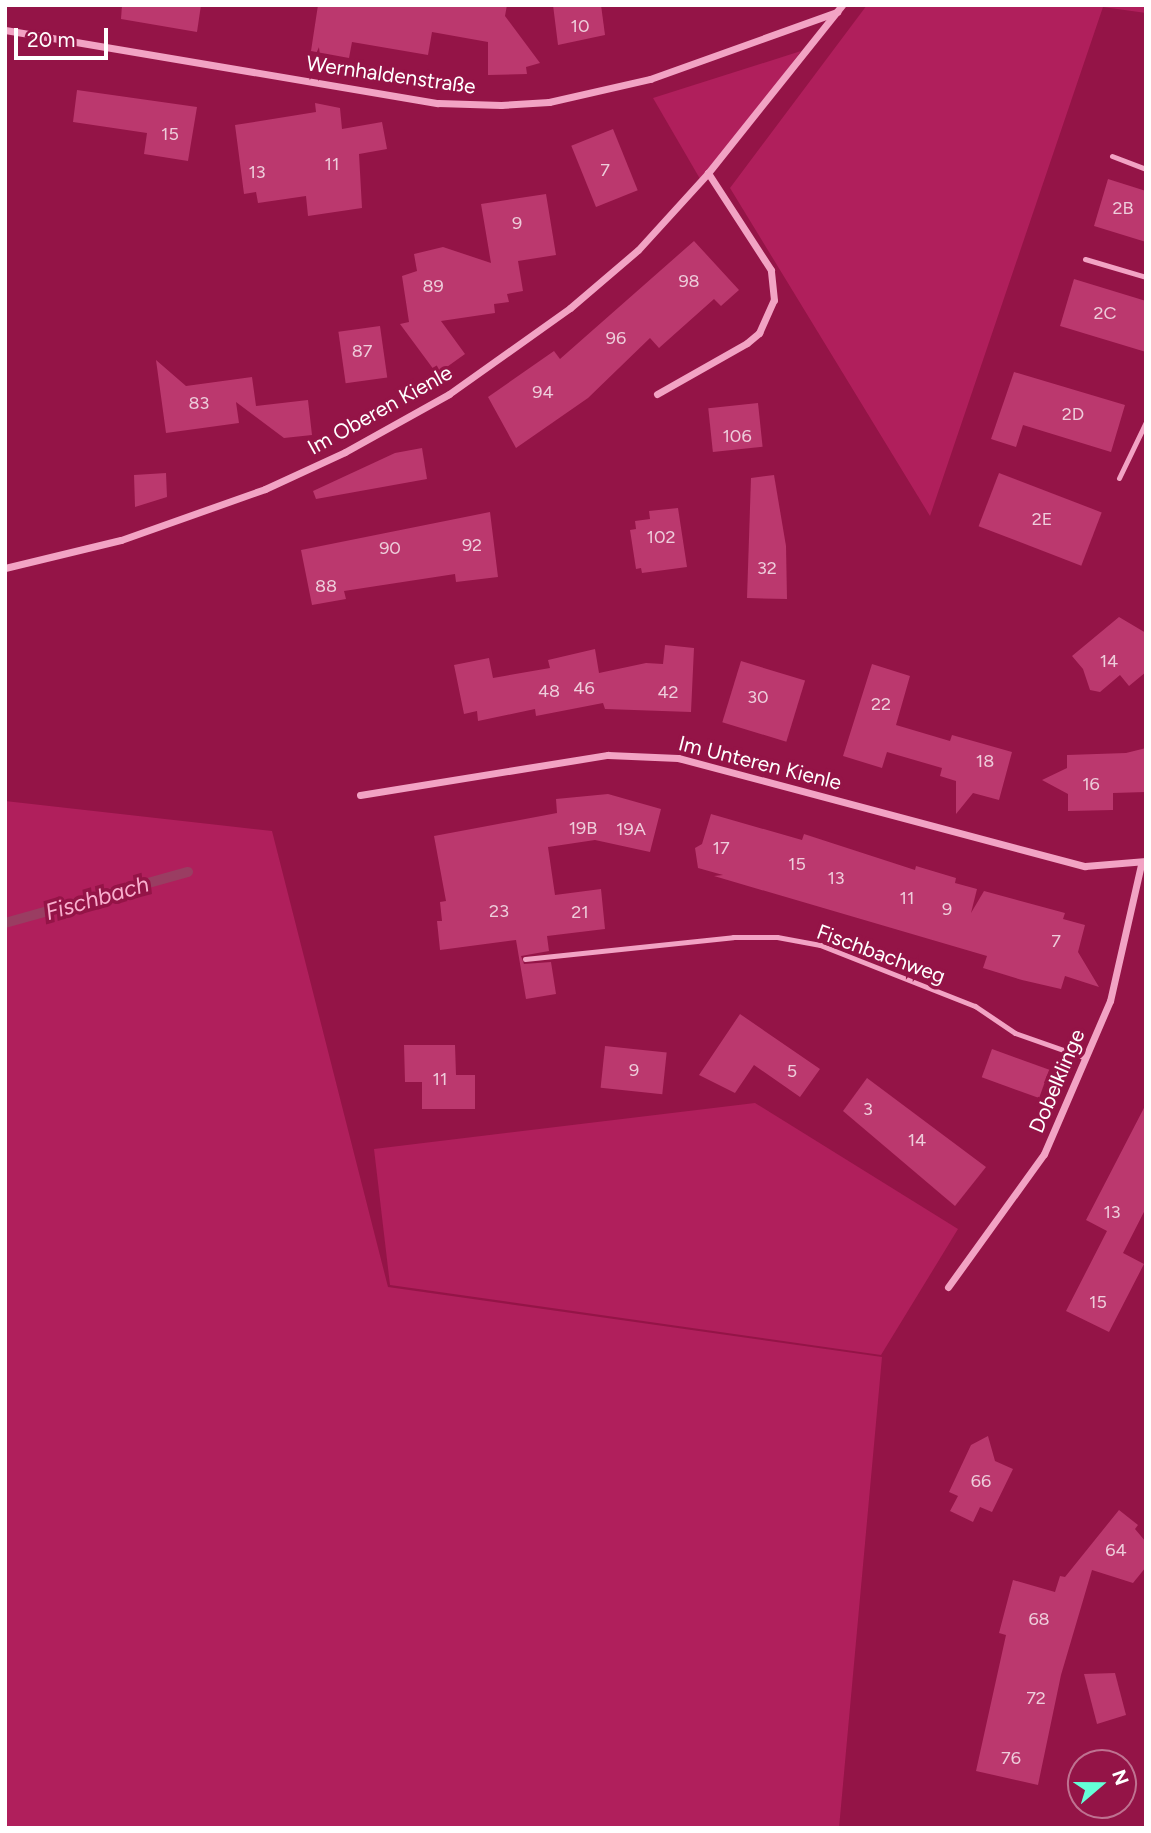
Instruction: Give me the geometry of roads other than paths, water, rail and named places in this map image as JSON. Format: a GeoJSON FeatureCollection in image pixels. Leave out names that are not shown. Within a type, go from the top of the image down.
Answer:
{"type":"FeatureCollection","features":[{"type":"Feature","properties":{"kind":"street","name":"Wernhaldenstraße"},"geometry":{"type":"LineString","coordinates":[[5,30],[438,103],[501,105],[562,100],[650,79],[840,9]]}},
{"type":"Feature","properties":{"kind":"street","name":"Im Oberen Kienle"},"geometry":{"type":"LineString","coordinates":[[5,568],[121,540],[252,494],[405,420],[460,387],[570,308],[638,250],[708,173],[840,9]]}},
{"type":"Feature","properties":{"kind":"street"},"geometry":{"type":"LineString","coordinates":[[657,394],[747,343],[759,333],[774,300],[772,270],[708,173]]}},
{"type":"Feature","properties":{"kind":"street","name":"Im Unteren Kienle"},"geometry":{"type":"LineString","coordinates":[[360,795],[608,755],[678,758],[1085,866],[1143,863]]}},
{"type":"Feature","properties":{"kind":"street","name":"Dobelklinge"},"geometry":{"type":"LineString","coordinates":[[948,1287],[1044,1154],[1110,1001],[1143,863]]}},
{"type":"Feature","properties":{"kind":"lane"},"geometry":{"type":"LineString","coordinates":[[1112,156],[1146,169]]}},
{"type":"Feature","properties":{"kind":"lane"},"geometry":{"type":"LineString","coordinates":[[1085,259],[1146,277]]}},
{"type":"Feature","properties":{"kind":"lane"},"geometry":{"type":"LineString","coordinates":[[1119,478],[1146,422]]}},
{"type":"Feature","properties":{"kind":"lane","name":"Fischbachweg"},"geometry":{"type":"LineString","coordinates":[[525,959],[733,937],[777,937],[820,945],[975,1006],[1015,1033],[1086,1058]]}},
{"type":"Feature","properties":{"kind":"waterway","name":"Fischbach"},"geometry":{"type":"LineString","coordinates":[[5,923],[188,872]]}}]}
